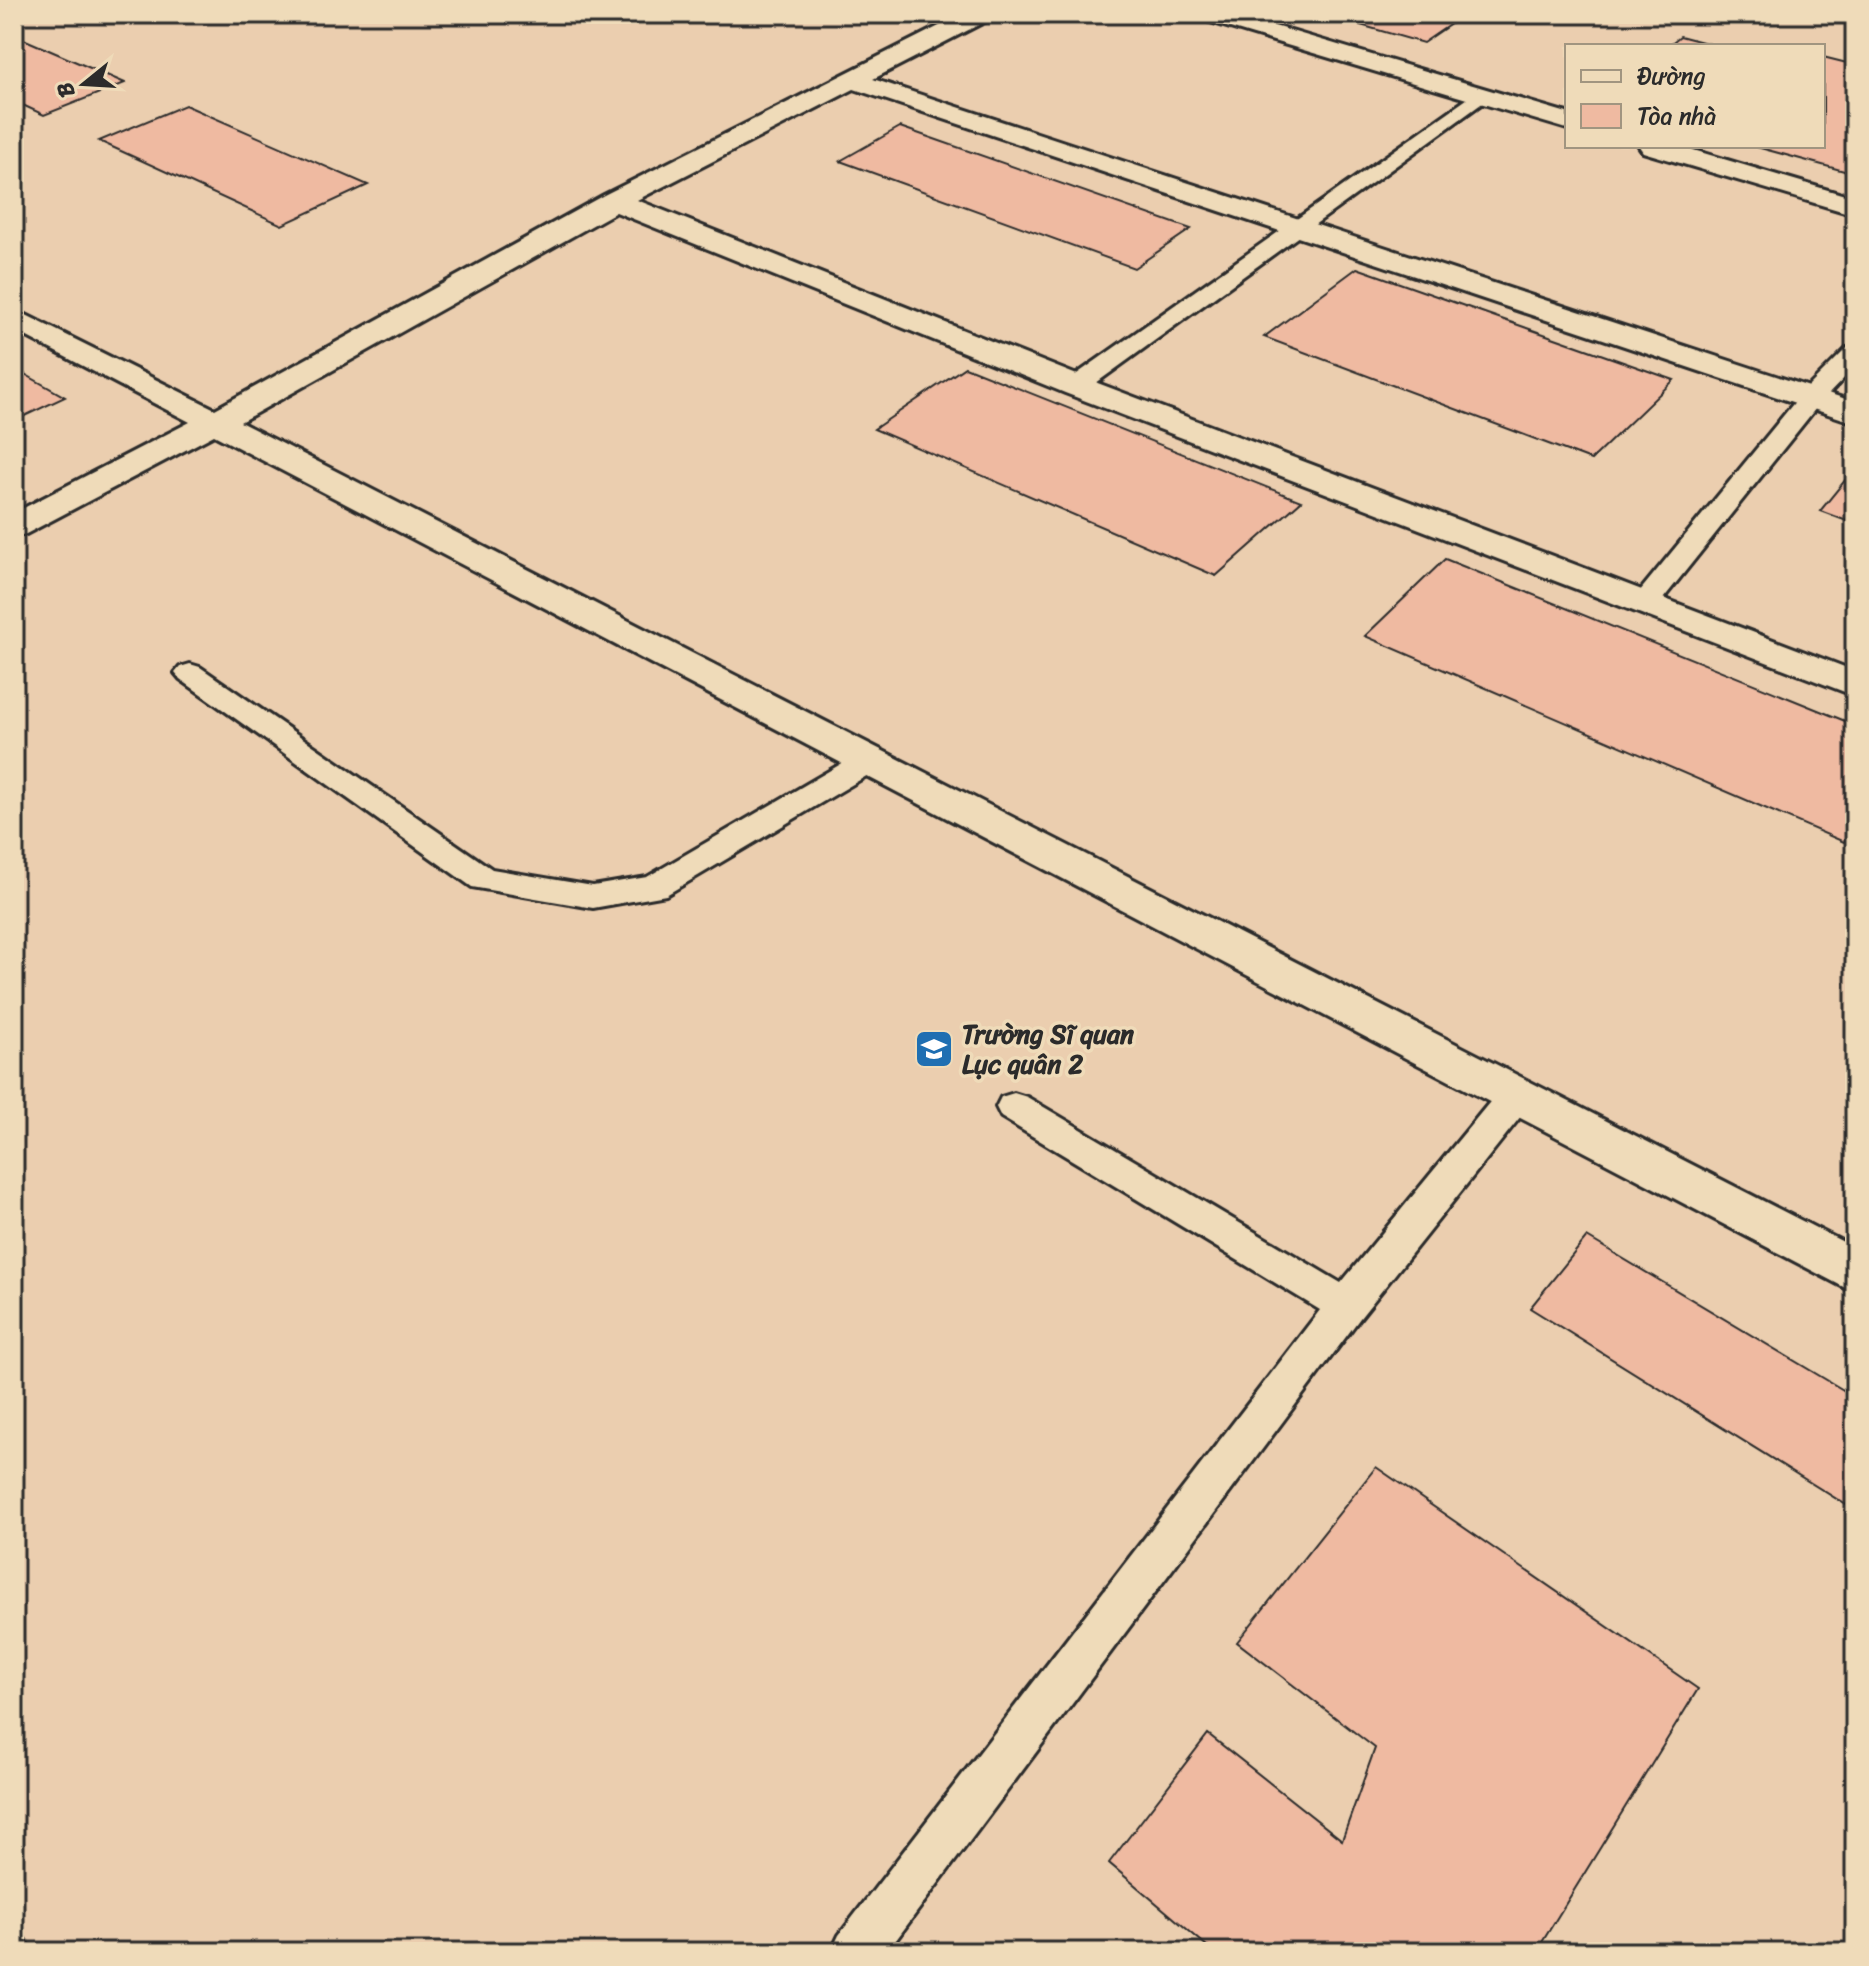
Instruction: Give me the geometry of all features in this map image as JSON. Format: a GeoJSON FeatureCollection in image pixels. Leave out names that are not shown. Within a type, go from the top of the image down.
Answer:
{"type":"FeatureCollection","features":[{"type":"Feature","properties":{"kind":"street"},"geometry":{"type":"LineString","coordinates":[[14,527],[215,422],[614,201],[848,79],[982,14]]}},
{"type":"Feature","properties":{"kind":"street"},"geometry":{"type":"LineString","coordinates":[[1208,14],[1565,120]]}},
{"type":"Feature","properties":{"kind":"street"},"geometry":{"type":"LineString","coordinates":[[848,79],[1855,413]]}},
{"type":"Feature","properties":{"kind":"street"},"geometry":{"type":"LineString","coordinates":[[1659,148],[1855,207]]}},
{"type":"Feature","properties":{"kind":"street"},"geometry":{"type":"LineString","coordinates":[[614,201],[1076,386],[1855,684]]}},
{"type":"Feature","properties":{"kind":"street"},"geometry":{"type":"LineString","coordinates":[[14,318],[1855,1272]]}},
{"type":"Feature","properties":{"kind":"lane"},"geometry":{"type":"LineString","coordinates":[[1076,386],[1481,95]]}},
{"type":"Feature","properties":{"kind":"lane"},"geometry":{"type":"LineString","coordinates":[[1645,603],[1811,398],[1855,353]]}},
{"type":"Feature","properties":{"kind":"lane"},"geometry":{"type":"LineString","coordinates":[[190,673],[483,879],[593,897],[655,887],[869,761]]}},
{"type":"Feature","properties":{"kind":"lane"},"geometry":{"type":"LineString","coordinates":[[856,1952],[1346,1306],[1516,1096]]}},
{"type":"Feature","properties":{"kind":"lane"},"geometry":{"type":"LineString","coordinates":[[1014,1107],[1346,1306]]}},
{"type":"Feature","properties":{"kind":"shaded area","name":"Trường Sĩ quan Lục quân 2"},"geometry":{"type":"Polygon","coordinates":[[[14,14],[1855,14],[1855,1952],[14,1952],[14,14]]]}},
{"type":"Feature","properties":{"kind":"building"},"geometry":{"type":"Polygon","coordinates":[[[1322,14],[1452,14],[1461,17],[1423,43],[1322,14]]]}},
{"type":"Feature","properties":{"kind":"building"},"geometry":{"type":"Polygon","coordinates":[[[14,35],[125,83],[44,115],[14,101],[14,35]]]}},
{"type":"Feature","properties":{"kind":"building"},"geometry":{"type":"Polygon","coordinates":[[[1680,36],[1710,44],[1670,44],[1680,36]]]}},
{"type":"Feature","properties":{"kind":"building"},"geometry":{"type":"Polygon","coordinates":[[[1825,58],[1855,65],[1855,174],[1760,148],[1825,148],[1825,58]]]}},
{"type":"Feature","properties":{"kind":"building"},"geometry":{"type":"Polygon","coordinates":[[[185,105],[368,185],[282,225],[99,141],[185,105]]]}},
{"type":"Feature","properties":{"kind":"building"},"geometry":{"type":"Polygon","coordinates":[[[900,127],[1191,229],[1134,268],[840,161],[900,127]]]}},
{"type":"Feature","properties":{"kind":"building"},"geometry":{"type":"Polygon","coordinates":[[[1357,268],[1674,380],[1591,460],[1264,337],[1357,268]]]}},
{"type":"Feature","properties":{"kind":"building"},"geometry":{"type":"Polygon","coordinates":[[[965,367],[1301,501],[1216,576],[874,429],[965,367]]]}},
{"type":"Feature","properties":{"kind":"building"},"geometry":{"type":"Polygon","coordinates":[[[14,368],[65,397],[14,421],[14,368]]]}},
{"type":"Feature","properties":{"kind":"building"},"geometry":{"type":"Polygon","coordinates":[[[1855,468],[1855,524],[1820,511],[1855,468]]]}},
{"type":"Feature","properties":{"kind":"building"},"geometry":{"type":"Polygon","coordinates":[[[1445,559],[1855,725],[1855,825],[1844,842],[1365,636],[1445,559]]]}},
{"type":"Feature","properties":{"kind":"building"},"geometry":{"type":"Polygon","coordinates":[[[1587,1237],[1855,1397],[1855,1494],[1848,1506],[1530,1308],[1587,1237]]]}},
{"type":"Feature","properties":{"kind":"building"},"geometry":{"type":"Polygon","coordinates":[[[1376,1467],[1698,1689],[1536,1952],[1214,1952],[1109,1863],[1208,1734],[1342,1840],[1375,1748],[1237,1642],[1376,1467]]]}},
{"type":"Feature","properties":{"kind":"building"},"geometry":{"type":"Polygon","coordinates":[[[14,1925],[38,1952],[14,1952],[14,1925]]]}},
{"type":"Feature","properties":{"kind":"place","name":"Trường Sĩ quan Lục quân 2"},"geometry":{"type":"Point","coordinates":[934,1049]}}]}
